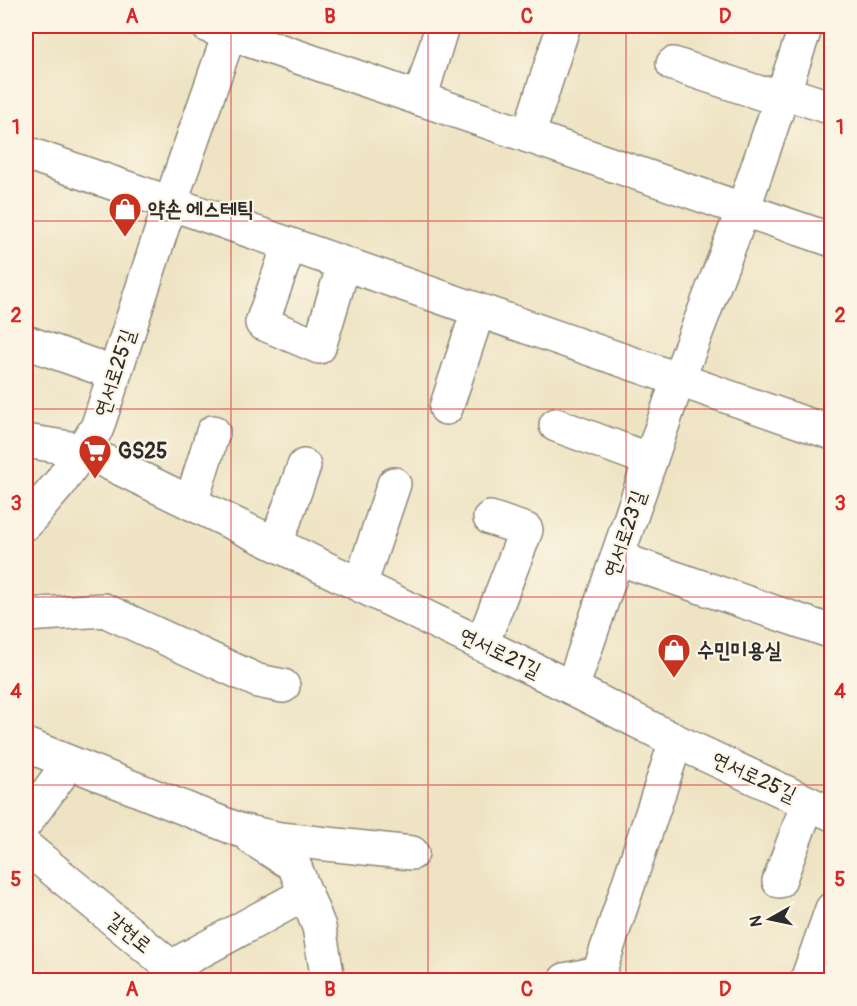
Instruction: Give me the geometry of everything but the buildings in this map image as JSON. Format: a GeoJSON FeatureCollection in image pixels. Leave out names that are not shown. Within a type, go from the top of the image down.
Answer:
{"type":"FeatureCollection","features":[{"type":"Feature","properties":{"kind":"street"},"geometry":{"type":"LineString","coordinates":[[420,99],[442,26]]}},
{"type":"Feature","properties":{"kind":"street","name":"연서로23길"},"geometry":{"type":"LineString","coordinates":[[572,688],[678,380],[743,210],[806,26]]}},
{"type":"Feature","properties":{"kind":"street","name":"연서로25길"},"geometry":{"type":"LineString","coordinates":[[26,523],[60,483],[97,428],[170,204],[223,28],[528,136]]}},
{"type":"Feature","properties":{"kind":"street"},"geometry":{"type":"LineString","coordinates":[[563,28],[528,136],[831,240]]}},
{"type":"Feature","properties":{"kind":"street"},"geometry":{"type":"LineString","coordinates":[[673,64],[763,94],[783,92],[831,108]]}},
{"type":"Feature","properties":{"kind":"street"},"geometry":{"type":"LineString","coordinates":[[26,153],[831,433]]}},
{"type":"Feature","properties":{"kind":"street"},"geometry":{"type":"LineString","coordinates":[[290,246],[262,323],[319,347],[344,264]]}},
{"type":"Feature","properties":{"kind":"street"},"geometry":{"type":"LineString","coordinates":[[446,408],[478,311]]}},
{"type":"Feature","properties":{"kind":"street"},"geometry":{"type":"LineString","coordinates":[[26,342],[114,373]]}},
{"type":"Feature","properties":{"kind":"street"},"geometry":{"type":"LineString","coordinates":[[556,425],[650,460]]}},
{"type":"Feature","properties":{"kind":"street"},"geometry":{"type":"LineString","coordinates":[[191,503],[213,432]]}},
{"type":"Feature","properties":{"kind":"street","name":"연서로21길"},"geometry":{"type":"LineString","coordinates":[[26,441],[82,450],[572,688],[676,741]]}},
{"type":"Feature","properties":{"kind":"street"},"geometry":{"type":"LineString","coordinates":[[276,544],[304,466]]}},
{"type":"Feature","properties":{"kind":"street"},"geometry":{"type":"LineString","coordinates":[[360,585],[394,484]]}},
{"type":"Feature","properties":{"kind":"street"},"geometry":{"type":"LineString","coordinates":[[482,644],[526,530],[490,518]]}},
{"type":"Feature","properties":{"kind":"street"},"geometry":{"type":"LineString","coordinates":[[617,558],[831,632]]}},
{"type":"Feature","properties":{"kind":"street"},"geometry":{"type":"LineString","coordinates":[[26,615],[104,610],[258,681],[283,686]]}},
{"type":"Feature","properties":{"kind":"street"},"geometry":{"type":"LineString","coordinates":[[565,981],[607,978],[676,741]]}},
{"type":"Feature","properties":{"kind":"street","name":"연서로25길"},"geometry":{"type":"LineString","coordinates":[[676,741],[820,809]]}},
{"type":"Feature","properties":{"kind":"street"},"geometry":{"type":"LineString","coordinates":[[26,745],[239,830],[280,839],[412,853]]}},
{"type":"Feature","properties":{"kind":"street"},"geometry":{"type":"LineString","coordinates":[[26,822],[69,763]]}},
{"type":"Feature","properties":{"kind":"street"},"geometry":{"type":"LineString","coordinates":[[779,881],[820,809]]}},
{"type":"Feature","properties":{"kind":"street"},"geometry":{"type":"LineString","coordinates":[[239,830],[294,865],[319,927],[328,981]]}},
{"type":"Feature","properties":{"kind":"street","name":"갈현로"},"geometry":{"type":"LineString","coordinates":[[26,848],[171,967],[305,894]]}},
{"type":"Feature","properties":{"kind":"street"},"geometry":{"type":"LineString","coordinates":[[807,981],[831,909]]}},
{"type":"Feature","properties":{"kind":"place","name":"약손 에스테틱"},"geometry":{"type":"Point","coordinates":[125,238]}},
{"type":"Feature","properties":{"kind":"place","name":"GS25"},"geometry":{"type":"Point","coordinates":[95,480]}},
{"type":"Feature","properties":{"kind":"place","name":"수민미용실"},"geometry":{"type":"Point","coordinates":[674,679]}}]}
